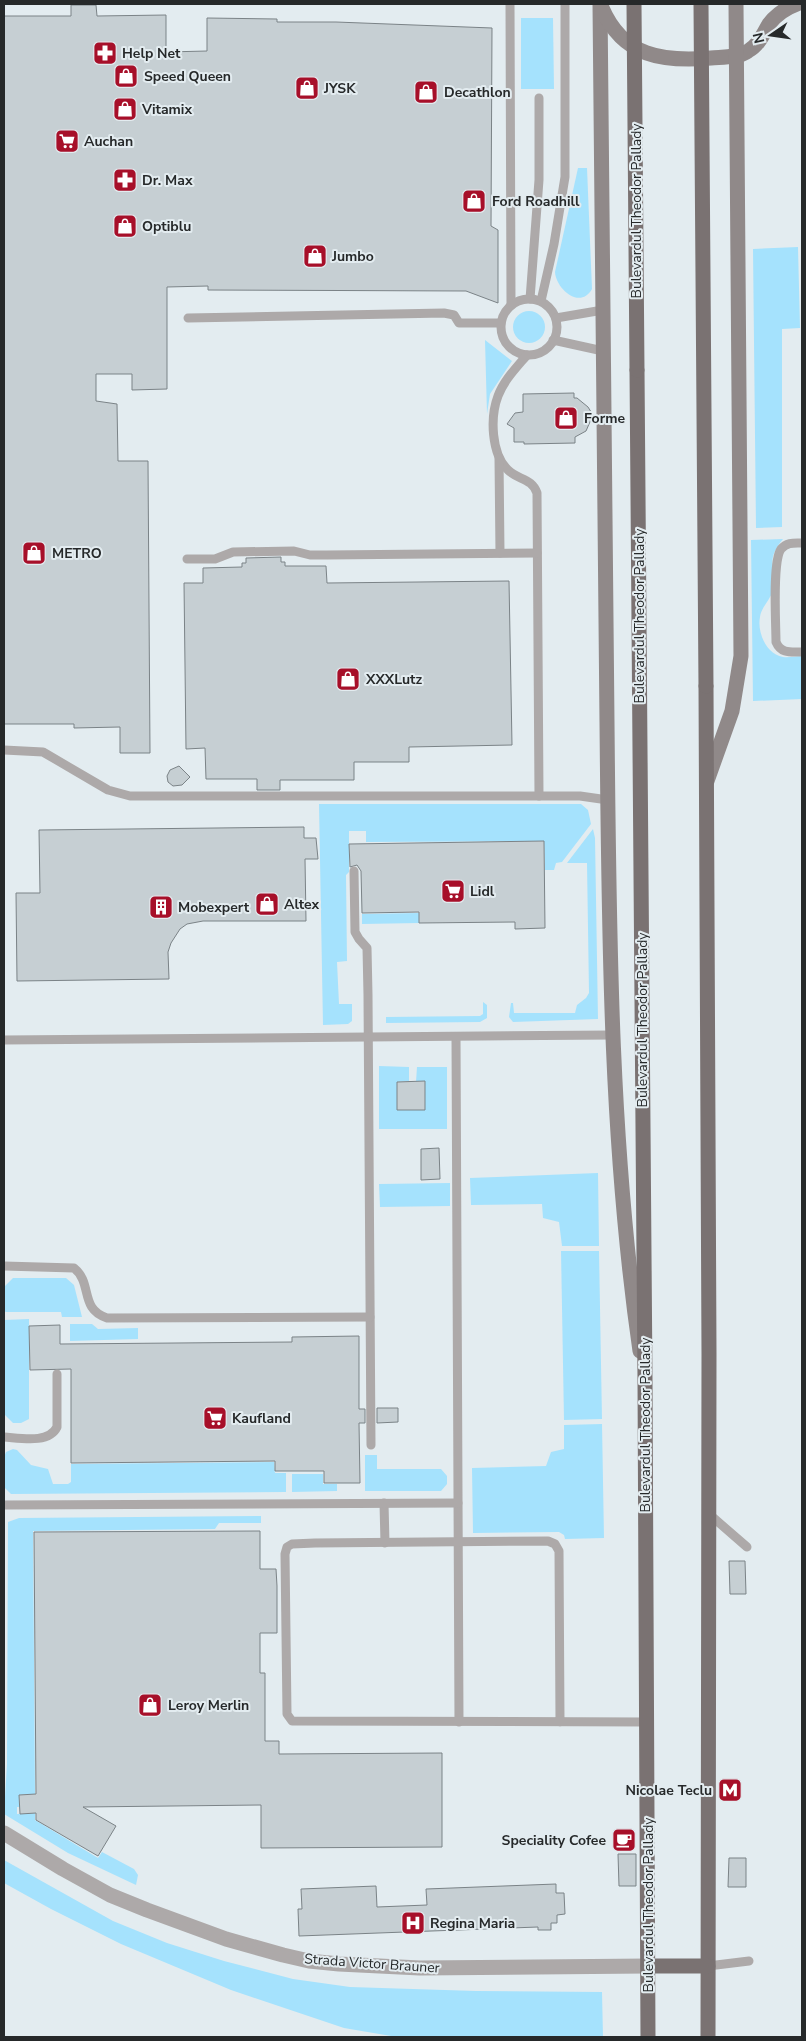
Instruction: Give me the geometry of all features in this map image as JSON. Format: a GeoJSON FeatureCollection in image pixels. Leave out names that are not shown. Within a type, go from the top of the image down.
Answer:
{"type":"FeatureCollection","features":[{"type":"Feature","properties":{"kind":"main road","name":"Bulevardul Theodor Pallady"},"geometry":{"type":"LineString","coordinates":[[634,4],[645,1379],[648,2037]]}},
{"type":"Feature","properties":{"kind":"main road"},"geometry":{"type":"LineString","coordinates":[[701,4],[706,686],[708,2037]]}},
{"type":"Feature","properties":{"kind":"main road"},"geometry":{"type":"LineString","coordinates":[[648,1966],[708,1966]]}},
{"type":"Feature","properties":{"kind":"street"},"geometry":{"type":"LineString","coordinates":[[600,4],[608,21],[618,35],[630,46],[644,53],[683,59],[737,55],[753,48],[775,18],[797,4]]}},
{"type":"Feature","properties":{"kind":"street"},"geometry":{"type":"LineString","coordinates":[[600,4],[608,800],[613,1035],[619,1148],[635,1317],[645,1379]]}},
{"type":"Feature","properties":{"kind":"street"},"geometry":{"type":"LineString","coordinates":[[706,785],[732,711],[741,656],[736,4]]}},
{"type":"Feature","properties":{"kind":"street","name":"Strada Victor Brauner"},"geometry":{"type":"LineString","coordinates":[[4,1833],[110,1895],[226,1939],[283,1955],[308,1960],[402,1968],[648,1966]]}},
{"type":"Feature","properties":{"kind":"lane"},"geometry":{"type":"LineString","coordinates":[[510,4],[512,305]]}},
{"type":"Feature","properties":{"kind":"lane"},"geometry":{"type":"LineString","coordinates":[[541,302],[554,244],[565,177],[565,4]]}},
{"type":"Feature","properties":{"kind":"lane"},"geometry":{"type":"LineString","coordinates":[[530,299],[540,180],[539,98]]}},
{"type":"Feature","properties":{"kind":"lane"},"geometry":{"type":"LineString","coordinates":[[530,299],[547,306],[556,318],[556,333],[554,340],[542,351],[528,355],[518,353],[505,341],[501,322],[503,316],[512,305],[518,301],[530,299]]}},
{"type":"Feature","properties":{"kind":"lane"},"geometry":{"type":"LineString","coordinates":[[556,318],[603,310]]}},
{"type":"Feature","properties":{"kind":"lane"},"geometry":{"type":"LineString","coordinates":[[188,318],[444,313],[454,315],[459,323],[501,322]]}},
{"type":"Feature","properties":{"kind":"lane"},"geometry":{"type":"LineString","coordinates":[[554,340],[603,351]]}},
{"type":"Feature","properties":{"kind":"lane"},"geometry":{"type":"LineString","coordinates":[[500,553],[499,458],[496,447],[494,419],[498,396],[503,385],[528,355]]}},
{"type":"Feature","properties":{"kind":"lane"},"geometry":{"type":"LineString","coordinates":[[499,458],[509,472],[528,480],[537,492],[539,796]]}},
{"type":"Feature","properties":{"kind":"lane"},"geometry":{"type":"LineString","coordinates":[[802,542],[785,545],[780,550],[776,563],[776,642],[778,647],[786,652],[802,652]]}},
{"type":"Feature","properties":{"kind":"lane"},"geometry":{"type":"LineString","coordinates":[[187,559],[215,559],[233,552],[294,551],[316,555],[537,553]]}},
{"type":"Feature","properties":{"kind":"lane"},"geometry":{"type":"LineString","coordinates":[[4,750],[43,752],[108,790],[130,796],[580,796],[608,800]]}},
{"type":"Feature","properties":{"kind":"lane"},"geometry":{"type":"LineString","coordinates":[[354,871],[355,932],[367,948],[371,1444]]}},
{"type":"Feature","properties":{"kind":"lane"},"geometry":{"type":"LineString","coordinates":[[4,1040],[613,1035]]}},
{"type":"Feature","properties":{"kind":"lane"},"geometry":{"type":"LineString","coordinates":[[456,1037],[459,1722]]}},
{"type":"Feature","properties":{"kind":"lane"},"geometry":{"type":"LineString","coordinates":[[4,1266],[74,1268],[83,1277],[88,1302],[100,1315],[107,1318],[370,1317]]}},
{"type":"Feature","properties":{"kind":"lane"},"geometry":{"type":"LineString","coordinates":[[4,1437],[43,1438],[55,1432],[57,1427],[57,1374]]}},
{"type":"Feature","properties":{"kind":"lane"},"geometry":{"type":"LineString","coordinates":[[384,1503],[385,1542]]}},
{"type":"Feature","properties":{"kind":"lane"},"geometry":{"type":"LineString","coordinates":[[4,1505],[458,1503]]}},
{"type":"Feature","properties":{"kind":"lane"},"geometry":{"type":"LineString","coordinates":[[708,1514],[747,1547]]}},
{"type":"Feature","properties":{"kind":"lane"},"geometry":{"type":"LineString","coordinates":[[560,1722],[557,1547],[548,1541],[292,1544],[287,1547],[287,1714],[292,1721],[386,1722],[560,1722],[647,1722]]}},
{"type":"Feature","properties":{"kind":"lane"},"geometry":{"type":"LineString","coordinates":[[708,1966],[749,1961]]}},
{"type":"Feature","properties":{"kind":"shaded area"},"geometry":{"type":"Polygon","coordinates":[[[521,18],[553,18],[554,89],[521,89],[521,18]]]}},
{"type":"Feature","properties":{"kind":"shaded area"},"geometry":{"type":"Polygon","coordinates":[[[578,168],[587,168],[592,289],[581,298],[569,295],[564,290],[556,278],[555,272],[578,168]]]}},
{"type":"Feature","properties":{"kind":"shaded area"},"geometry":{"type":"Polygon","coordinates":[[[798,247],[800,328],[782,329],[782,527],[756,528],[753,249],[798,247]]]}},
{"type":"Feature","properties":{"kind":"shaded area"},"geometry":{"type":"Polygon","coordinates":[[[529,311],[541,315],[545,327],[541,339],[529,343],[517,339],[513,327],[517,315],[529,311]]]}},
{"type":"Feature","properties":{"kind":"shaded area"},"geometry":{"type":"Polygon","coordinates":[[[485,340],[512,361],[490,394],[487,414],[485,340]]]}},
{"type":"Feature","properties":{"kind":"shaded area"},"geometry":{"type":"Polygon","coordinates":[[[783,539],[774,553],[772,563],[773,589],[761,613],[759,623],[764,642],[772,652],[785,657],[802,656],[802,699],[753,701],[751,540],[783,539]]]}},
{"type":"Feature","properties":{"kind":"shaded area"},"geometry":{"type":"Polygon","coordinates":[[[319,804],[581,804],[588,810],[591,824],[562,862],[556,863],[554,870],[545,870],[544,841],[366,842],[366,831],[349,831],[349,872],[346,875],[347,961],[337,962],[339,1004],[352,1004],[352,1021],[348,1024],[323,1025],[319,804]]]}},
{"type":"Feature","properties":{"kind":"shaded area"},"geometry":{"type":"Polygon","coordinates":[[[593,829],[595,838],[598,1019],[513,1022],[509,1017],[511,1003],[513,1003],[514,1013],[575,1013],[577,1005],[589,993],[587,863],[567,863],[593,829]]]}},
{"type":"Feature","properties":{"kind":"shaded area"},"geometry":{"type":"Polygon","coordinates":[[[419,913],[419,923],[362,924],[362,914],[419,913]]]}},
{"type":"Feature","properties":{"kind":"shaded area"},"geometry":{"type":"Polygon","coordinates":[[[483,1002],[487,1005],[487,1018],[480,1022],[386,1023],[386,1017],[480,1016],[483,1014],[483,1002]]]}},
{"type":"Feature","properties":{"kind":"shaded area"},"geometry":{"type":"Polygon","coordinates":[[[379,1066],[409,1067],[409,1081],[397,1082],[397,1110],[425,1110],[425,1082],[416,1082],[417,1067],[447,1067],[447,1129],[379,1129],[379,1066]]]}},
{"type":"Feature","properties":{"kind":"shaded area"},"geometry":{"type":"Polygon","coordinates":[[[598,1173],[599,1246],[562,1246],[559,1222],[543,1218],[542,1204],[471,1205],[470,1178],[598,1173]]]}},
{"type":"Feature","properties":{"kind":"shaded area"},"geometry":{"type":"Polygon","coordinates":[[[450,1183],[450,1206],[380,1207],[379,1184],[450,1183]]]}},
{"type":"Feature","properties":{"kind":"shaded area"},"geometry":{"type":"Polygon","coordinates":[[[561,1251],[599,1251],[602,1419],[564,1420],[561,1251]]]}},
{"type":"Feature","properties":{"kind":"shaded area"},"geometry":{"type":"Polygon","coordinates":[[[13,1278],[66,1278],[74,1285],[82,1317],[62,1317],[61,1312],[4,1311],[4,1287],[13,1278]]]}},
{"type":"Feature","properties":{"kind":"shaded area"},"geometry":{"type":"Polygon","coordinates":[[[29,1319],[29,1419],[21,1423],[13,1423],[5,1415],[4,1320],[29,1319]]]}},
{"type":"Feature","properties":{"kind":"shaded area"},"geometry":{"type":"Polygon","coordinates":[[[70,1324],[92,1324],[98,1329],[138,1328],[138,1339],[70,1341],[70,1324]]]}},
{"type":"Feature","properties":{"kind":"shaded area"},"geometry":{"type":"Polygon","coordinates":[[[602,1424],[604,1538],[565,1539],[564,1535],[559,1532],[473,1533],[472,1468],[546,1466],[551,1452],[564,1449],[564,1425],[602,1424]]]}},
{"type":"Feature","properties":{"kind":"shaded area"},"geometry":{"type":"Polygon","coordinates":[[[13,1449],[17,1450],[31,1465],[48,1469],[53,1484],[68,1484],[71,1482],[71,1464],[274,1462],[275,1473],[286,1473],[286,1492],[11,1494],[4,1487],[4,1457],[6,1452],[13,1449]]]}},
{"type":"Feature","properties":{"kind":"shaded area"},"geometry":{"type":"Polygon","coordinates":[[[365,1455],[377,1455],[377,1469],[441,1469],[447,1476],[447,1484],[441,1491],[365,1491],[365,1455]]]}},
{"type":"Feature","properties":{"kind":"shaded area"},"geometry":{"type":"Polygon","coordinates":[[[292,1474],[323,1474],[323,1484],[337,1484],[337,1491],[292,1492],[292,1474]]]}},
{"type":"Feature","properties":{"kind":"shaded area"},"geometry":{"type":"Polygon","coordinates":[[[261,1516],[261,1523],[219,1523],[215,1529],[33,1531],[35,1794],[19,1795],[19,1800],[35,1807],[17,1807],[17,1814],[35,1813],[35,1820],[98,1858],[102,1852],[134,1869],[138,1875],[136,1885],[68,1853],[4,1814],[7,1764],[8,1522],[19,1518],[261,1516]]]}},
{"type":"Feature","properties":{"kind":"shaded area"},"geometry":{"type":"Polygon","coordinates":[[[4,1860],[113,1921],[167,1943],[224,1961],[293,1979],[350,1987],[602,1992],[603,2037],[397,2037],[344,2028],[231,1990],[121,1944],[4,1883],[4,1860]]]}},
{"type":"Feature","properties":{"kind":"building"},"geometry":{"type":"Polygon","coordinates":[[[71,5],[96,5],[97,16],[166,15],[166,52],[207,51],[207,18],[277,19],[277,22],[336,22],[492,28],[491,226],[498,230],[498,303],[466,291],[208,290],[208,286],[167,287],[167,389],[132,390],[132,374],[96,374],[96,401],[117,404],[118,461],[148,461],[150,753],[120,753],[120,727],[74,728],[74,724],[4,724],[4,16],[71,16],[71,5]]]}},
{"type":"Feature","properties":{"kind":"building"},"geometry":{"type":"Polygon","coordinates":[[[574,393],[574,398],[577,398],[588,407],[593,415],[586,431],[575,437],[575,443],[524,444],[524,442],[514,442],[514,428],[507,424],[515,413],[523,412],[523,394],[574,393]]]}},
{"type":"Feature","properties":{"kind":"building","name":"XXXLutz"},"geometry":{"type":"Polygon","coordinates":[[[281,557],[281,562],[285,562],[285,566],[326,566],[327,583],[509,581],[512,745],[409,747],[409,762],[354,762],[354,780],[280,780],[280,790],[257,790],[257,779],[206,779],[205,748],[186,749],[184,583],[203,583],[203,568],[242,567],[242,563],[246,563],[246,558],[281,557]]]}},
{"type":"Feature","properties":{"kind":"building"},"geometry":{"type":"Polygon","coordinates":[[[179,766],[190,777],[182,785],[173,786],[168,782],[167,776],[170,770],[179,766]]]}},
{"type":"Feature","properties":{"kind":"building","name":"Mobexpert"},"geometry":{"type":"Polygon","coordinates":[[[304,827],[304,838],[316,838],[318,859],[305,859],[306,921],[203,921],[187,924],[180,929],[171,943],[168,952],[169,979],[17,981],[16,893],[40,893],[39,830],[304,827]]]}},
{"type":"Feature","properties":{"kind":"building","name":"Lidl"},"geometry":{"type":"Polygon","coordinates":[[[544,841],[545,928],[515,929],[515,922],[419,923],[419,912],[362,913],[361,871],[357,865],[350,867],[349,844],[544,841]]]}},
{"type":"Feature","properties":{"kind":"building"},"geometry":{"type":"Polygon","coordinates":[[[425,1081],[425,1110],[397,1110],[397,1082],[425,1081]]]}},
{"type":"Feature","properties":{"kind":"building"},"geometry":{"type":"Polygon","coordinates":[[[439,1148],[440,1179],[421,1180],[421,1149],[439,1148]]]}},
{"type":"Feature","properties":{"kind":"building","name":"Kaufland"},"geometry":{"type":"Polygon","coordinates":[[[60,1325],[60,1344],[292,1342],[292,1337],[359,1336],[359,1409],[365,1409],[365,1423],[359,1423],[360,1483],[324,1483],[324,1471],[275,1471],[275,1461],[71,1463],[71,1369],[30,1370],[29,1326],[60,1325]]]}},
{"type":"Feature","properties":{"kind":"building"},"geometry":{"type":"Polygon","coordinates":[[[377,1408],[398,1408],[398,1422],[377,1423],[377,1408]]]}},
{"type":"Feature","properties":{"kind":"building","name":"Leroy Merlin"},"geometry":{"type":"Polygon","coordinates":[[[260,1531],[260,1569],[276,1569],[277,1586],[277,1633],[260,1633],[260,1673],[265,1673],[265,1741],[279,1741],[279,1754],[442,1753],[442,1847],[261,1848],[261,1805],[83,1807],[116,1826],[98,1856],[36,1820],[36,1813],[20,1814],[19,1795],[36,1794],[34,1532],[260,1531]]]}},
{"type":"Feature","properties":{"kind":"building"},"geometry":{"type":"Polygon","coordinates":[[[729,1561],[745,1561],[746,1594],[730,1594],[729,1561]]]}},
{"type":"Feature","properties":{"kind":"building"},"geometry":{"type":"Polygon","coordinates":[[[618,1854],[636,1854],[636,1886],[619,1886],[618,1854]]]}},
{"type":"Feature","properties":{"kind":"building"},"geometry":{"type":"Polygon","coordinates":[[[729,1858],[746,1858],[746,1887],[728,1887],[729,1858]]]}},
{"type":"Feature","properties":{"kind":"building"},"geometry":{"type":"Polygon","coordinates":[[[556,1884],[556,1893],[564,1893],[565,1914],[557,1915],[557,1923],[551,1923],[551,1930],[538,1930],[538,1927],[299,1936],[298,1909],[302,1909],[301,1889],[376,1886],[377,1907],[427,1905],[426,1889],[556,1884]]]}},
{"type":"Feature","properties":{"kind":"place","name":"Help Net"},"geometry":{"type":"Point","coordinates":[105,53]}},
{"type":"Feature","properties":{"kind":"place","name":"Speed Queen"},"geometry":{"type":"Point","coordinates":[126,76]}},
{"type":"Feature","properties":{"kind":"place","name":"JYSK"},"geometry":{"type":"Point","coordinates":[307,88]}},
{"type":"Feature","properties":{"kind":"place","name":"Decathlon"},"geometry":{"type":"Point","coordinates":[426,92]}},
{"type":"Feature","properties":{"kind":"place","name":"Vitamix"},"geometry":{"type":"Point","coordinates":[125,109]}},
{"type":"Feature","properties":{"kind":"place","name":"Auchan"},"geometry":{"type":"Point","coordinates":[67,141]}},
{"type":"Feature","properties":{"kind":"place","name":"Dr. Max"},"geometry":{"type":"Point","coordinates":[125,180]}},
{"type":"Feature","properties":{"kind":"place","name":"Ford Roadhill"},"geometry":{"type":"Point","coordinates":[474,201]}},
{"type":"Feature","properties":{"kind":"place","name":"Optiblu"},"geometry":{"type":"Point","coordinates":[125,226]}},
{"type":"Feature","properties":{"kind":"place","name":"Jumbo"},"geometry":{"type":"Point","coordinates":[315,256]}},
{"type":"Feature","properties":{"kind":"place","name":"Forme"},"geometry":{"type":"Point","coordinates":[566,418]}},
{"type":"Feature","properties":{"kind":"place","name":"METRO"},"geometry":{"type":"Point","coordinates":[34,553]}},
{"type":"Feature","properties":{"kind":"place","name":"XXXLutz"},"geometry":{"type":"Point","coordinates":[348,679]}},
{"type":"Feature","properties":{"kind":"place","name":"Lidl"},"geometry":{"type":"Point","coordinates":[453,891]}},
{"type":"Feature","properties":{"kind":"place","name":"Altex"},"geometry":{"type":"Point","coordinates":[267,904]}},
{"type":"Feature","properties":{"kind":"place","name":"Mobexpert"},"geometry":{"type":"Point","coordinates":[161,907]}},
{"type":"Feature","properties":{"kind":"place","name":"Kaufland"},"geometry":{"type":"Point","coordinates":[215,1418]}},
{"type":"Feature","properties":{"kind":"place","name":"Leroy Merlin"},"geometry":{"type":"Point","coordinates":[150,1705]}},
{"type":"Feature","properties":{"kind":"place","name":"Nicolae Teclu"},"geometry":{"type":"Point","coordinates":[730,1790]}},
{"type":"Feature","properties":{"kind":"place","name":"Speciality Cofee"},"geometry":{"type":"Point","coordinates":[624,1840]}},
{"type":"Feature","properties":{"kind":"place","name":"Regina Maria"},"geometry":{"type":"Point","coordinates":[413,1923]}}]}
